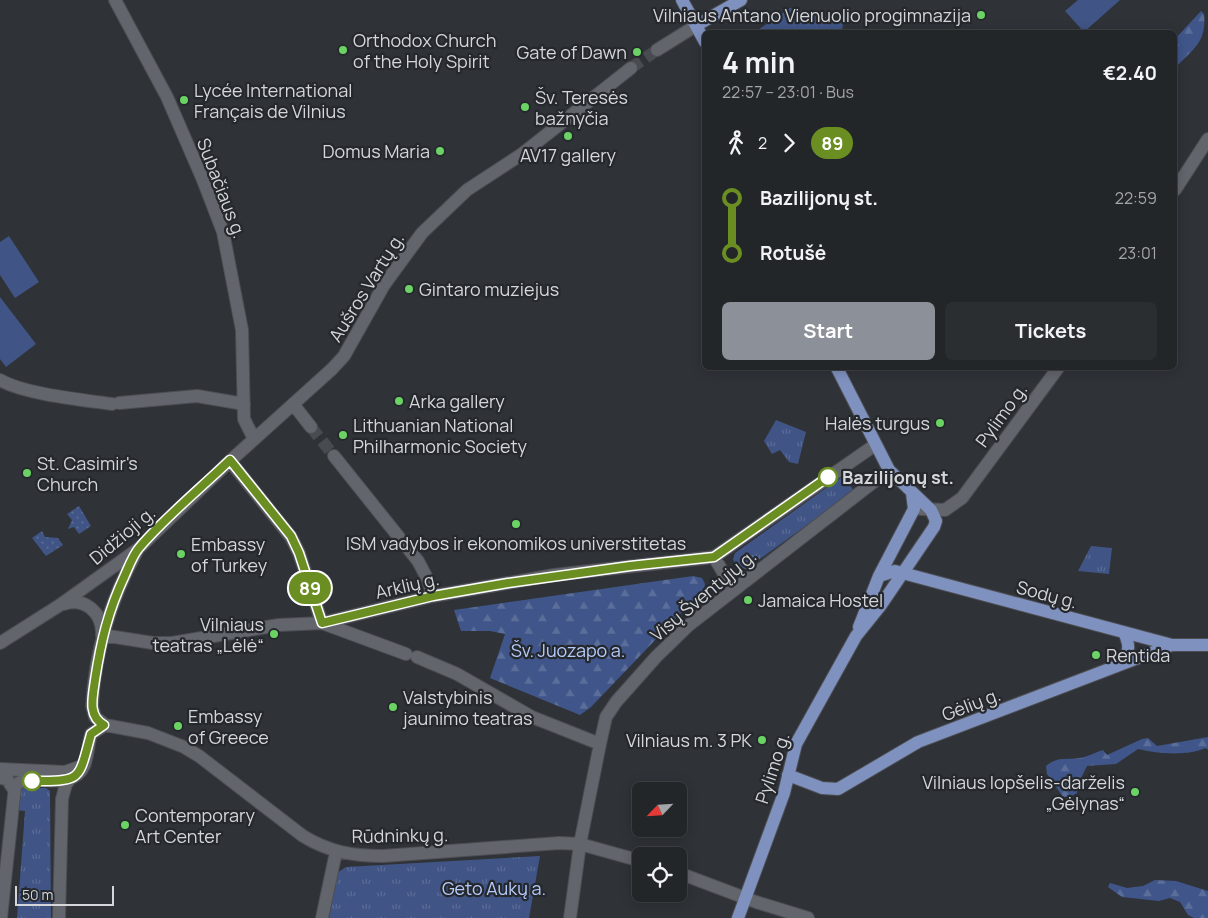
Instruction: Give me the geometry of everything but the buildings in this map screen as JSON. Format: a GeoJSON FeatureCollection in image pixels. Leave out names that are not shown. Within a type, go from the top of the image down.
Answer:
{"type":"FeatureCollection","features":[{"type":"Feature","properties":{"kind":"main road"},"geometry":{"type":"LineString","coordinates":[[682,0],[702,36]]}},
{"type":"Feature","properties":{"kind":"main road"},"geometry":{"type":"LineString","coordinates":[[697,25],[741,0]]}},
{"type":"Feature","properties":{"kind":"main road"},"geometry":{"type":"LineString","coordinates":[[838,370],[889,470],[931,510],[936,521],[934,528]]}},
{"type":"Feature","properties":{"kind":"main road"},"geometry":{"type":"LineString","coordinates":[[912,493],[914,509]]}},
{"type":"Feature","properties":{"kind":"main road","name":"Pylimo g."},"geometry":{"type":"LineString","coordinates":[[738,918],[784,793],[796,744],[856,636],[879,576],[914,509]]}},
{"type":"Feature","properties":{"kind":"main road","name":"Pylimo g."},"geometry":{"type":"LineString","coordinates":[[856,636],[904,573],[934,528]]}},
{"type":"Feature","properties":{"kind":"main road","name":"Sodų g."},"geometry":{"type":"LineString","coordinates":[[879,576],[888,572],[904,573],[1172,645],[1208,645]]}},
{"type":"Feature","properties":{"kind":"main road"},"geometry":{"type":"LineString","coordinates":[[1121,663],[1129,652],[1129,643],[1124,632]]}},
{"type":"Feature","properties":{"kind":"main road","name":"Gėlių g."},"geometry":{"type":"LineString","coordinates":[[788,776],[822,788],[838,789],[918,742],[1172,645]]}},
{"type":"Feature","properties":{"kind":"street","name":"Subačiaus g."},"geometry":{"type":"LineString","coordinates":[[115,0],[167,98],[220,224],[233,278],[242,330],[244,419],[254,439]]}},
{"type":"Feature","properties":{"kind":"street"},"geometry":{"type":"LineString","coordinates":[[657,50],[697,25]]}},
{"type":"Feature","properties":{"kind":"street","name":"Aušros Vartų g."},"geometry":{"type":"LineString","coordinates":[[254,439],[344,356],[384,285],[422,233],[467,190],[522,154],[630,68]]}},
{"type":"Feature","properties":{"kind":"street"},"geometry":{"type":"LineString","coordinates":[[1177,187],[1208,139]]}},
{"type":"Feature","properties":{"kind":"street","name":"Pylimo g."},"geometry":{"type":"LineString","coordinates":[[934,528],[967,491],[1057,370]]}},
{"type":"Feature","properties":{"kind":"street"},"geometry":{"type":"LineString","coordinates":[[0,380],[16,387],[116,403],[197,396],[244,404]]}},
{"type":"Feature","properties":{"kind":"street"},"geometry":{"type":"LineString","coordinates":[[292,404],[311,427]]}},
{"type":"Feature","properties":{"kind":"street","name":"Didžioji g."},"geometry":{"type":"LineString","coordinates":[[0,643],[60,605],[138,549],[254,439]]}},
{"type":"Feature","properties":{"kind":"street","name":"Visų Šventųjų g."},"geometry":{"type":"LineString","coordinates":[[714,557],[875,445]]}},
{"type":"Feature","properties":{"kind":"street"},"geometry":{"type":"LineString","coordinates":[[334,456],[418,561],[428,580],[433,596]]}},
{"type":"Feature","properties":{"kind":"street"},"geometry":{"type":"LineString","coordinates":[[230,460],[291,536],[299,553],[322,623],[457,674],[532,717],[600,744]]}},
{"type":"Feature","properties":{"kind":"street","name":"Visų Šventųjų g."},"geometry":{"type":"LineString","coordinates":[[570,918],[580,844],[606,717],[632,683],[690,624],[889,470]]}},
{"type":"Feature","properties":{"kind":"street"},"geometry":{"type":"LineString","coordinates":[[914,509],[945,510],[953,506]]}},
{"type":"Feature","properties":{"kind":"street"},"geometry":{"type":"LineString","coordinates":[[1,918],[14,790],[21,781],[56,781],[71,778],[78,774],[86,760],[91,734],[104,725],[95,717],[92,706],[102,635],[116,594],[138,549]]}},
{"type":"Feature","properties":{"kind":"street"},"geometry":{"type":"LineString","coordinates":[[714,557],[733,589]]}},
{"type":"Feature","properties":{"kind":"street","name":"Arklių g."},"geometry":{"type":"LineString","coordinates":[[102,635],[153,643],[172,643],[280,625],[322,623],[433,596],[554,576],[714,557]]}},
{"type":"Feature","properties":{"kind":"street"},"geometry":{"type":"LineString","coordinates":[[60,605],[78,602],[92,608],[100,620],[102,635]]}},
{"type":"Feature","properties":{"kind":"street","name":"Rūdninkų g."},"geometry":{"type":"LineString","coordinates":[[104,725],[148,733],[184,747],[199,756],[303,836],[318,846],[336,852],[358,856],[383,856],[559,843],[580,844],[632,858]]}},
{"type":"Feature","properties":{"kind":"street"},"geometry":{"type":"LineString","coordinates":[[0,769],[66,772],[78,768],[86,760]]}},
{"type":"Feature","properties":{"kind":"street"},"geometry":{"type":"LineString","coordinates":[[0,778],[7,780],[14,790]]}},
{"type":"Feature","properties":{"kind":"street"},"geometry":{"type":"LineString","coordinates":[[59,918],[62,799],[66,784],[71,778]]}},
{"type":"Feature","properties":{"kind":"street"},"geometry":{"type":"LineString","coordinates":[[322,918],[336,852]]}},
{"type":"Feature","properties":{"kind":"street"},"geometry":{"type":"LineString","coordinates":[[687,876],[806,918]]}},
{"type":"Feature","properties":{"kind":"green space"},"geometry":{"type":"Polygon","coordinates":[[[1078,0],[1120,0],[1086,30],[1082,30],[1065,11],[1078,0]]]}},
{"type":"Feature","properties":{"kind":"green space"},"geometry":{"type":"Polygon","coordinates":[[[790,8],[843,22],[842,30],[758,30],[790,8]]]}},
{"type":"Feature","properties":{"kind":"green space"},"geometry":{"type":"Polygon","coordinates":[[[1201,11],[1204,14],[1201,38],[1193,50],[1177,66],[1177,37],[1201,11]]]}},
{"type":"Feature","properties":{"kind":"green space"},"geometry":{"type":"Polygon","coordinates":[[[9,236],[39,282],[15,298],[0,275],[0,242],[9,236]]]}},
{"type":"Feature","properties":{"kind":"green space"},"geometry":{"type":"Polygon","coordinates":[[[0,297],[36,344],[6,367],[0,359],[0,297]]]}},
{"type":"Feature","properties":{"kind":"green space"},"geometry":{"type":"Polygon","coordinates":[[[776,420],[806,432],[798,464],[789,462],[780,450],[772,454],[764,441],[776,420]]]}},
{"type":"Feature","properties":{"kind":"green space"},"geometry":{"type":"Polygon","coordinates":[[[843,476],[854,491],[746,569],[736,566],[733,559],[735,553],[843,476]]]}},
{"type":"Feature","properties":{"kind":"green space"},"geometry":{"type":"Polygon","coordinates":[[[79,506],[91,526],[79,534],[74,527],[68,529],[72,520],[67,514],[79,506]]]}},
{"type":"Feature","properties":{"kind":"green space"},"geometry":{"type":"Polygon","coordinates":[[[42,531],[45,537],[58,538],[63,545],[46,556],[32,538],[42,531]]]}},
{"type":"Feature","properties":{"kind":"green space"},"geometry":{"type":"Polygon","coordinates":[[[1091,546],[1112,548],[1109,574],[1078,571],[1091,546]]]}},
{"type":"Feature","properties":{"kind":"green space","name":"Šv. Juozapo a."},"geometry":{"type":"Polygon","coordinates":[[[693,576],[702,578],[705,584],[704,589],[591,707],[580,715],[490,678],[505,634],[490,631],[461,631],[454,610],[693,576]]]}},
{"type":"Feature","properties":{"kind":"green space"},"geometry":{"type":"Polygon","coordinates":[[[1208,737],[1208,750],[1206,748],[1198,751],[1172,753],[1138,749],[1116,764],[1087,766],[1079,782],[1077,793],[1070,797],[1063,797],[1047,774],[1046,766],[1054,761],[1075,759],[1103,750],[1107,755],[1142,739],[1148,738],[1157,746],[1208,737]]]}},
{"type":"Feature","properties":{"kind":"green space"},"geometry":{"type":"Polygon","coordinates":[[[21,788],[46,788],[50,791],[51,918],[17,918],[25,811],[15,810],[17,792],[21,788]]]}},
{"type":"Feature","properties":{"kind":"green space","name":"Geto Aukų a."},"geometry":{"type":"Polygon","coordinates":[[[540,856],[529,918],[329,918],[337,873],[346,867],[540,856]]]}},
{"type":"Feature","properties":{"kind":"green space"},"geometry":{"type":"Polygon","coordinates":[[[513,869],[528,870],[524,904],[509,902],[513,869]]]}},
{"type":"Feature","properties":{"kind":"green space"},"geometry":{"type":"Polygon","coordinates":[[[1155,880],[1176,881],[1208,891],[1208,918],[1194,918],[1188,915],[1180,902],[1170,898],[1159,901],[1122,897],[1108,887],[1110,883],[1127,888],[1143,886],[1155,880]]]}},
{"type":"Feature","properties":{"kind":"tunnel"},"geometry":{"type":"LineString","coordinates":[[631,68],[657,50]]}},
{"type":"Feature","properties":{"kind":"tunnel"},"geometry":{"type":"LineString","coordinates":[[311,427],[334,456]]}},
{"type":"Feature","properties":{"kind":"bus line","name":"89"},"geometry":{"type":"LineString","coordinates":[[32,781],[64,780],[78,774],[83,767],[91,734],[104,725],[95,717],[92,706],[102,635],[127,569],[138,549],[230,460],[291,536],[299,553],[322,623],[433,596],[508,583],[630,566],[714,557],[828,477]]}},
{"type":"Feature","properties":{"kind":"place","name":"Vilniaus Antano Vienuolio progimnazija"},"geometry":{"type":"Point","coordinates":[981,15]}},
{"type":"Feature","properties":{"kind":"place","name":"Orthodox Church of the Holy Spirit"},"geometry":{"type":"Point","coordinates":[343,50]}},
{"type":"Feature","properties":{"kind":"place","name":"Gate of Dawn"},"geometry":{"type":"Point","coordinates":[637,52]}},
{"type":"Feature","properties":{"kind":"place","name":"Lycée International Français de Vilnius"},"geometry":{"type":"Point","coordinates":[184,100]}},
{"type":"Feature","properties":{"kind":"place","name":"Šv. Teresės bažnyčia"},"geometry":{"type":"Point","coordinates":[525,107]}},
{"type":"Feature","properties":{"kind":"place","name":"AV17 gallery"},"geometry":{"type":"Point","coordinates":[568,136]}},
{"type":"Feature","properties":{"kind":"place","name":"Domus Maria"},"geometry":{"type":"Point","coordinates":[440,151]}},
{"type":"Feature","properties":{"kind":"place","name":"Gintaro muziejus"},"geometry":{"type":"Point","coordinates":[409,289]}},
{"type":"Feature","properties":{"kind":"place","name":"Arka gallery"},"geometry":{"type":"Point","coordinates":[399,401]}},
{"type":"Feature","properties":{"kind":"place","name":"Halės turgus"},"geometry":{"type":"Point","coordinates":[940,423]}},
{"type":"Feature","properties":{"kind":"place","name":"Lithuanian National Philharmonic Society"},"geometry":{"type":"Point","coordinates":[343,435]}},
{"type":"Feature","properties":{"kind":"place","name":"St. Casimir's Church"},"geometry":{"type":"Point","coordinates":[27,473]}},
{"type":"Feature","properties":{"kind":"place","name":"Bazilijonų st."},"geometry":{"type":"Point","coordinates":[828,477]}},
{"type":"Feature","properties":{"kind":"place","name":"ISM vadybos ir ekonomikos universtitetas"},"geometry":{"type":"Point","coordinates":[516,524]}},
{"type":"Feature","properties":{"kind":"place","name":"Embassy of Turkey"},"geometry":{"type":"Point","coordinates":[181,554]}},
{"type":"Feature","properties":{"kind":"place","name":"Jamaica Hostel"},"geometry":{"type":"Point","coordinates":[748,600]}},
{"type":"Feature","properties":{"kind":"place","name":"Vilniaus teatras „Lėlė“"},"geometry":{"type":"Point","coordinates":[274,634]}},
{"type":"Feature","properties":{"kind":"place","name":"Rentida"},"geometry":{"type":"Point","coordinates":[1096,655]}},
{"type":"Feature","properties":{"kind":"place","name":"Valstybinis jaunimo teatras"},"geometry":{"type":"Point","coordinates":[393,707]}},
{"type":"Feature","properties":{"kind":"place","name":"Embassy of Greece"},"geometry":{"type":"Point","coordinates":[178,726]}},
{"type":"Feature","properties":{"kind":"place","name":"Vilniaus m. 3 PK"},"geometry":{"type":"Point","coordinates":[762,740]}},
{"type":"Feature","properties":{"kind":"place","name":"Vilniaus lopšelis-darželis „Gėlynas“"},"geometry":{"type":"Point","coordinates":[1135,792]}},
{"type":"Feature","properties":{"kind":"place","name":"Contemporary Art Center"},"geometry":{"type":"Point","coordinates":[125,825]}}]}
